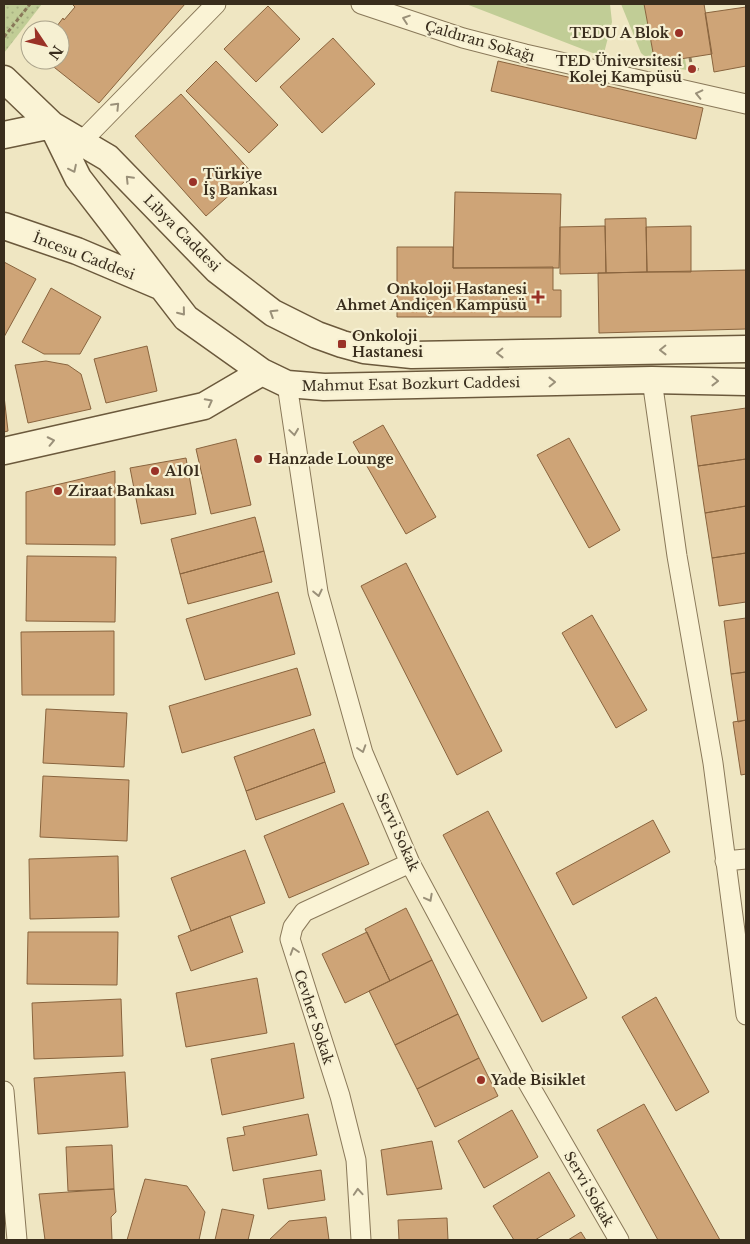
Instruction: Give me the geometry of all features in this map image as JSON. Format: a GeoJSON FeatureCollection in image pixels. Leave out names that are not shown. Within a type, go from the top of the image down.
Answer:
{"type":"FeatureCollection","features":[{"type":"Feature","properties":{"kind":"main road","name":"Libya Caddesi"},"geometry":{"type":"LineString","coordinates":[[4,79],[52,124],[108,158],[217,270],[273,313],[317,335],[364,350],[412,354],[746,349]]}},
{"type":"Feature","properties":{"kind":"main road","name":"Libya Caddesi"},"geometry":{"type":"LineString","coordinates":[[52,124],[78,178],[186,318],[262,372]]}},
{"type":"Feature","properties":{"kind":"main road"},"geometry":{"type":"LineString","coordinates":[[4,135],[52,124]]}},
{"type":"Feature","properties":{"kind":"main road","name":"İncesu Caddesi"},"geometry":{"type":"LineString","coordinates":[[4,226],[76,251],[163,288]]}},
{"type":"Feature","properties":{"kind":"main road"},"geometry":{"type":"LineString","coordinates":[[4,451],[204,406],[262,372]]}},
{"type":"Feature","properties":{"kind":"main road","name":"Mahmut Esat Bozkurt Caddesi"},"geometry":{"type":"LineString","coordinates":[[262,372],[287,384],[324,387],[652,380],[746,382]]}},
{"type":"Feature","properties":{"kind":"street"},"geometry":{"type":"LineString","coordinates":[[82,141],[216,4]]}},
{"type":"Feature","properties":{"kind":"street","name":"Çaldıran Sokağı"},"geometry":{"type":"LineString","coordinates":[[361,4],[463,38],[525,54],[746,104]]}},
{"type":"Feature","properties":{"kind":"street"},"geometry":{"type":"LineString","coordinates":[[652,380],[677,556],[713,763],[746,1015]]}},
{"type":"Feature","properties":{"kind":"street","name":"Servi Sokak"},"geometry":{"type":"LineString","coordinates":[[287,384],[318,592],[363,753],[410,863],[528,1083],[619,1240]]}},
{"type":"Feature","properties":{"kind":"street"},"geometry":{"type":"LineString","coordinates":[[725,861],[746,858]]}},
{"type":"Feature","properties":{"kind":"street","name":"Cevher Sokak"},"geometry":{"type":"LineString","coordinates":[[361,1240],[356,1160],[340,1096],[290,939],[293,927],[304,912],[410,863]]}},
{"type":"Feature","properties":{"kind":"street"},"geometry":{"type":"LineString","coordinates":[[4,1091],[18,1240]]}},
{"type":"Feature","properties":{"kind":"path"},"geometry":{"type":"LineString","coordinates":[[4,37],[30,4]]}},
{"type":"Feature","properties":{"kind":"green space"},"geometry":{"type":"Polygon","coordinates":[[[4,4],[42,4],[30,20],[20,20],[20,32],[4,53],[4,4]]]}},
{"type":"Feature","properties":{"kind":"green space"},"geometry":{"type":"Polygon","coordinates":[[[466,4],[610,4],[612,22],[603,57],[466,4]]]}},
{"type":"Feature","properties":{"kind":"green space"},"geometry":{"type":"Polygon","coordinates":[[[621,4],[644,4],[655,63],[685,59],[687,70],[654,65],[641,53],[621,4]]]}},
{"type":"Feature","properties":{"kind":"building"},"geometry":{"type":"Polygon","coordinates":[[[185,4],[99,103],[58,70],[70,70],[70,20],[64,20],[75,7],[73,5],[185,4]]]}},
{"type":"Feature","properties":{"kind":"building","name":"TEDU A Blok"},"geometry":{"type":"Polygon","coordinates":[[[644,4],[704,4],[712,54],[655,63],[644,4]]]}},
{"type":"Feature","properties":{"kind":"building"},"geometry":{"type":"Polygon","coordinates":[[[268,6],[300,39],[256,82],[224,49],[268,6]]]}},
{"type":"Feature","properties":{"kind":"building"},"geometry":{"type":"Polygon","coordinates":[[[746,7],[746,66],[714,72],[705,13],[746,7]]]}},
{"type":"Feature","properties":{"kind":"building"},"geometry":{"type":"Polygon","coordinates":[[[333,38],[375,84],[322,133],[280,87],[333,38]]]}},
{"type":"Feature","properties":{"kind":"building"},"geometry":{"type":"Polygon","coordinates":[[[216,61],[278,125],[249,153],[186,91],[216,61]]]}},
{"type":"Feature","properties":{"kind":"building"},"geometry":{"type":"Polygon","coordinates":[[[498,61],[703,108],[696,139],[491,91],[498,61]]]}},
{"type":"Feature","properties":{"kind":"building"},"geometry":{"type":"Polygon","coordinates":[[[181,94],[253,174],[206,216],[135,136],[181,94]]]}},
{"type":"Feature","properties":{"kind":"building"},"geometry":{"type":"Polygon","coordinates":[[[455,192],[561,194],[559,268],[453,268],[455,192]]]}},
{"type":"Feature","properties":{"kind":"building"},"geometry":{"type":"Polygon","coordinates":[[[646,218],[647,272],[606,273],[605,219],[646,218]]]}},
{"type":"Feature","properties":{"kind":"building"},"geometry":{"type":"Polygon","coordinates":[[[605,226],[606,273],[560,274],[560,227],[605,226]]]}},
{"type":"Feature","properties":{"kind":"building"},"geometry":{"type":"Polygon","coordinates":[[[691,226],[691,272],[647,272],[646,227],[691,226]]]}},
{"type":"Feature","properties":{"kind":"building"},"geometry":{"type":"Polygon","coordinates":[[[397,247],[453,247],[453,268],[553,267],[553,290],[561,290],[561,317],[397,317],[397,247]]]}},
{"type":"Feature","properties":{"kind":"building"},"geometry":{"type":"Polygon","coordinates":[[[4,262],[36,279],[4,337],[4,262]]]}},
{"type":"Feature","properties":{"kind":"building"},"geometry":{"type":"Polygon","coordinates":[[[746,270],[746,329],[599,333],[598,273],[746,270]]]}},
{"type":"Feature","properties":{"kind":"building"},"geometry":{"type":"Polygon","coordinates":[[[51,288],[101,317],[80,354],[44,354],[22,342],[51,288]]]}},
{"type":"Feature","properties":{"kind":"building"},"geometry":{"type":"Polygon","coordinates":[[[147,346],[157,391],[106,403],[94,359],[147,346]]]}},
{"type":"Feature","properties":{"kind":"building"},"geometry":{"type":"Polygon","coordinates":[[[46,361],[68,365],[81,374],[91,409],[28,423],[15,365],[46,361]]]}},
{"type":"Feature","properties":{"kind":"building"},"geometry":{"type":"Polygon","coordinates":[[[4,396],[8,431],[4,432],[4,396]]]}},
{"type":"Feature","properties":{"kind":"building"},"geometry":{"type":"Polygon","coordinates":[[[746,408],[746,459],[698,466],[691,416],[746,408]]]}},
{"type":"Feature","properties":{"kind":"building"},"geometry":{"type":"Polygon","coordinates":[[[383,425],[436,517],[406,534],[353,442],[383,425]]]}},
{"type":"Feature","properties":{"kind":"building"},"geometry":{"type":"Polygon","coordinates":[[[569,438],[620,530],[589,548],[537,455],[569,438]]]}},
{"type":"Feature","properties":{"kind":"building"},"geometry":{"type":"Polygon","coordinates":[[[236,439],[251,505],[211,514],[196,449],[236,439]]]}},
{"type":"Feature","properties":{"kind":"building"},"geometry":{"type":"Polygon","coordinates":[[[186,458],[196,514],[141,524],[130,468],[186,458]]]}},
{"type":"Feature","properties":{"kind":"building"},"geometry":{"type":"Polygon","coordinates":[[[746,459],[746,506],[705,513],[698,466],[746,459]]]}},
{"type":"Feature","properties":{"kind":"building"},"geometry":{"type":"Polygon","coordinates":[[[115,471],[115,545],[26,544],[26,492],[115,471]]]}},
{"type":"Feature","properties":{"kind":"building"},"geometry":{"type":"Polygon","coordinates":[[[746,506],[746,553],[712,558],[705,513],[746,506]]]}},
{"type":"Feature","properties":{"kind":"building"},"geometry":{"type":"Polygon","coordinates":[[[255,517],[264,551],[180,574],[171,539],[255,517]]]}},
{"type":"Feature","properties":{"kind":"building"},"geometry":{"type":"Polygon","coordinates":[[[264,551],[272,582],[188,604],[180,574],[264,551]]]}},
{"type":"Feature","properties":{"kind":"building"},"geometry":{"type":"Polygon","coordinates":[[[746,553],[746,602],[719,606],[712,558],[746,553]]]}},
{"type":"Feature","properties":{"kind":"building"},"geometry":{"type":"Polygon","coordinates":[[[27,556],[116,557],[115,622],[26,621],[27,556]]]}},
{"type":"Feature","properties":{"kind":"building"},"geometry":{"type":"Polygon","coordinates":[[[406,563],[502,751],[457,775],[361,586],[406,563]]]}},
{"type":"Feature","properties":{"kind":"building"},"geometry":{"type":"Polygon","coordinates":[[[278,592],[295,654],[205,680],[186,619],[278,592]]]}},
{"type":"Feature","properties":{"kind":"building"},"geometry":{"type":"Polygon","coordinates":[[[592,615],[647,710],[616,728],[562,633],[592,615]]]}},
{"type":"Feature","properties":{"kind":"building"},"geometry":{"type":"Polygon","coordinates":[[[746,618],[746,672],[731,674],[724,621],[746,618]]]}},
{"type":"Feature","properties":{"kind":"building"},"geometry":{"type":"Polygon","coordinates":[[[114,631],[114,695],[22,695],[21,632],[114,631]]]}},
{"type":"Feature","properties":{"kind":"building"},"geometry":{"type":"Polygon","coordinates":[[[297,668],[311,715],[182,753],[169,706],[297,668]]]}},
{"type":"Feature","properties":{"kind":"building"},"geometry":{"type":"Polygon","coordinates":[[[746,672],[746,720],[738,722],[731,674],[746,672]]]}},
{"type":"Feature","properties":{"kind":"building"},"geometry":{"type":"Polygon","coordinates":[[[46,709],[127,713],[124,767],[43,763],[46,709]]]}},
{"type":"Feature","properties":{"kind":"building"},"geometry":{"type":"Polygon","coordinates":[[[746,720],[746,774],[741,775],[733,722],[746,720]]]}},
{"type":"Feature","properties":{"kind":"building"},"geometry":{"type":"Polygon","coordinates":[[[314,729],[325,762],[246,791],[234,757],[314,729]]]}},
{"type":"Feature","properties":{"kind":"building"},"geometry":{"type":"Polygon","coordinates":[[[325,762],[335,792],[256,820],[246,791],[325,762]]]}},
{"type":"Feature","properties":{"kind":"building"},"geometry":{"type":"Polygon","coordinates":[[[43,776],[129,780],[127,841],[40,837],[43,776]]]}},
{"type":"Feature","properties":{"kind":"building"},"geometry":{"type":"Polygon","coordinates":[[[343,803],[369,864],[289,898],[264,836],[343,803]]]}},
{"type":"Feature","properties":{"kind":"building"},"geometry":{"type":"Polygon","coordinates":[[[488,811],[587,998],[542,1022],[443,835],[488,811]]]}},
{"type":"Feature","properties":{"kind":"building"},"geometry":{"type":"Polygon","coordinates":[[[653,820],[670,852],[573,905],[556,873],[653,820]]]}},
{"type":"Feature","properties":{"kind":"building"},"geometry":{"type":"Polygon","coordinates":[[[245,850],[265,903],[191,931],[171,878],[245,850]]]}},
{"type":"Feature","properties":{"kind":"building"},"geometry":{"type":"Polygon","coordinates":[[[118,856],[119,917],[30,919],[29,859],[118,856]]]}},
{"type":"Feature","properties":{"kind":"building"},"geometry":{"type":"Polygon","coordinates":[[[406,908],[432,960],[390,981],[365,929],[406,908]]]}},
{"type":"Feature","properties":{"kind":"building"},"geometry":{"type":"Polygon","coordinates":[[[230,916],[243,952],[191,971],[178,936],[230,916]]]}},
{"type":"Feature","properties":{"kind":"building"},"geometry":{"type":"Polygon","coordinates":[[[28,932],[118,932],[117,985],[27,984],[28,932]]]}},
{"type":"Feature","properties":{"kind":"building"},"geometry":{"type":"Polygon","coordinates":[[[367,932],[390,981],[345,1003],[322,954],[367,932]]]}},
{"type":"Feature","properties":{"kind":"building"},"geometry":{"type":"Polygon","coordinates":[[[432,960],[458,1014],[395,1045],[369,991],[432,960]]]}},
{"type":"Feature","properties":{"kind":"building"},"geometry":{"type":"Polygon","coordinates":[[[257,978],[267,1033],[186,1047],[176,993],[257,978]]]}},
{"type":"Feature","properties":{"kind":"building"},"geometry":{"type":"Polygon","coordinates":[[[656,997],[709,1092],[676,1111],[622,1017],[656,997]]]}},
{"type":"Feature","properties":{"kind":"building"},"geometry":{"type":"Polygon","coordinates":[[[121,999],[123,1056],[34,1059],[32,1003],[121,999]]]}},
{"type":"Feature","properties":{"kind":"building"},"geometry":{"type":"Polygon","coordinates":[[[458,1014],[479,1058],[417,1089],[395,1045],[458,1014]]]}},
{"type":"Feature","properties":{"kind":"building"},"geometry":{"type":"Polygon","coordinates":[[[294,1043],[304,1098],[222,1115],[211,1059],[294,1043]]]}},
{"type":"Feature","properties":{"kind":"building"},"geometry":{"type":"Polygon","coordinates":[[[479,1058],[498,1096],[435,1127],[417,1089],[479,1058]]]}},
{"type":"Feature","properties":{"kind":"building"},"geometry":{"type":"Polygon","coordinates":[[[125,1072],[128,1127],[38,1134],[34,1078],[125,1072]]]}},
{"type":"Feature","properties":{"kind":"building"},"geometry":{"type":"Polygon","coordinates":[[[644,1104],[720,1240],[658,1240],[597,1130],[644,1104]]]}},
{"type":"Feature","properties":{"kind":"building"},"geometry":{"type":"Polygon","coordinates":[[[512,1110],[538,1157],[484,1188],[458,1141],[512,1110]]]}},
{"type":"Feature","properties":{"kind":"building"},"geometry":{"type":"Polygon","coordinates":[[[308,1114],[317,1155],[233,1171],[227,1138],[245,1135],[243,1127],[308,1114]]]}},
{"type":"Feature","properties":{"kind":"building"},"geometry":{"type":"Polygon","coordinates":[[[432,1141],[442,1189],[387,1195],[381,1150],[432,1141]]]}},
{"type":"Feature","properties":{"kind":"building"},"geometry":{"type":"Polygon","coordinates":[[[112,1145],[114,1189],[68,1191],[66,1147],[112,1145]]]}},
{"type":"Feature","properties":{"kind":"building"},"geometry":{"type":"Polygon","coordinates":[[[321,1170],[325,1200],[268,1209],[263,1179],[321,1170]]]}},
{"type":"Feature","properties":{"kind":"building"},"geometry":{"type":"Polygon","coordinates":[[[549,1172],[575,1216],[535,1240],[514,1240],[493,1206],[549,1172]]]}},
{"type":"Feature","properties":{"kind":"building"},"geometry":{"type":"Polygon","coordinates":[[[145,1179],[187,1186],[205,1212],[199,1240],[127,1240],[145,1179]]]}},
{"type":"Feature","properties":{"kind":"building"},"geometry":{"type":"Polygon","coordinates":[[[114,1189],[116,1212],[111,1217],[112,1240],[45,1240],[39,1194],[114,1189]]]}},
{"type":"Feature","properties":{"kind":"building"},"geometry":{"type":"Polygon","coordinates":[[[222,1209],[254,1215],[248,1240],[215,1240],[222,1209]]]}},
{"type":"Feature","properties":{"kind":"building"},"geometry":{"type":"Polygon","coordinates":[[[326,1217],[329,1240],[269,1240],[289,1221],[326,1217]]]}},
{"type":"Feature","properties":{"kind":"building"},"geometry":{"type":"Polygon","coordinates":[[[447,1218],[448,1240],[399,1240],[398,1220],[447,1218]]]}},
{"type":"Feature","properties":{"kind":"building"},"geometry":{"type":"Polygon","coordinates":[[[581,1232],[586,1240],[568,1240],[581,1232]]]}},
{"type":"Feature","properties":{"kind":"place","name":"TEDU A Blok"},"geometry":{"type":"Point","coordinates":[679,33]}},
{"type":"Feature","properties":{"kind":"place","name":"TED Üniversitesi Kolej Kampüsü"},"geometry":{"type":"Point","coordinates":[692,69]}},
{"type":"Feature","properties":{"kind":"place","name":"Türkiye İş Bankası"},"geometry":{"type":"Point","coordinates":[193,182]}},
{"type":"Feature","properties":{"kind":"place","name":"Onkoloji Hastanesi Ahmet Andiçen Kampüsü"},"geometry":{"type":"Point","coordinates":[538,297]}},
{"type":"Feature","properties":{"kind":"place","name":"Onkoloji Hastanesi"},"geometry":{"type":"Point","coordinates":[342,344]}},
{"type":"Feature","properties":{"kind":"place","name":"Hanzade Lounge"},"geometry":{"type":"Point","coordinates":[258,459]}},
{"type":"Feature","properties":{"kind":"place","name":"A101"},"geometry":{"type":"Point","coordinates":[155,471]}},
{"type":"Feature","properties":{"kind":"place","name":"Ziraat Bankası"},"geometry":{"type":"Point","coordinates":[58,491]}},
{"type":"Feature","properties":{"kind":"place","name":"Yade Bisiklet"},"geometry":{"type":"Point","coordinates":[481,1080]}}]}
